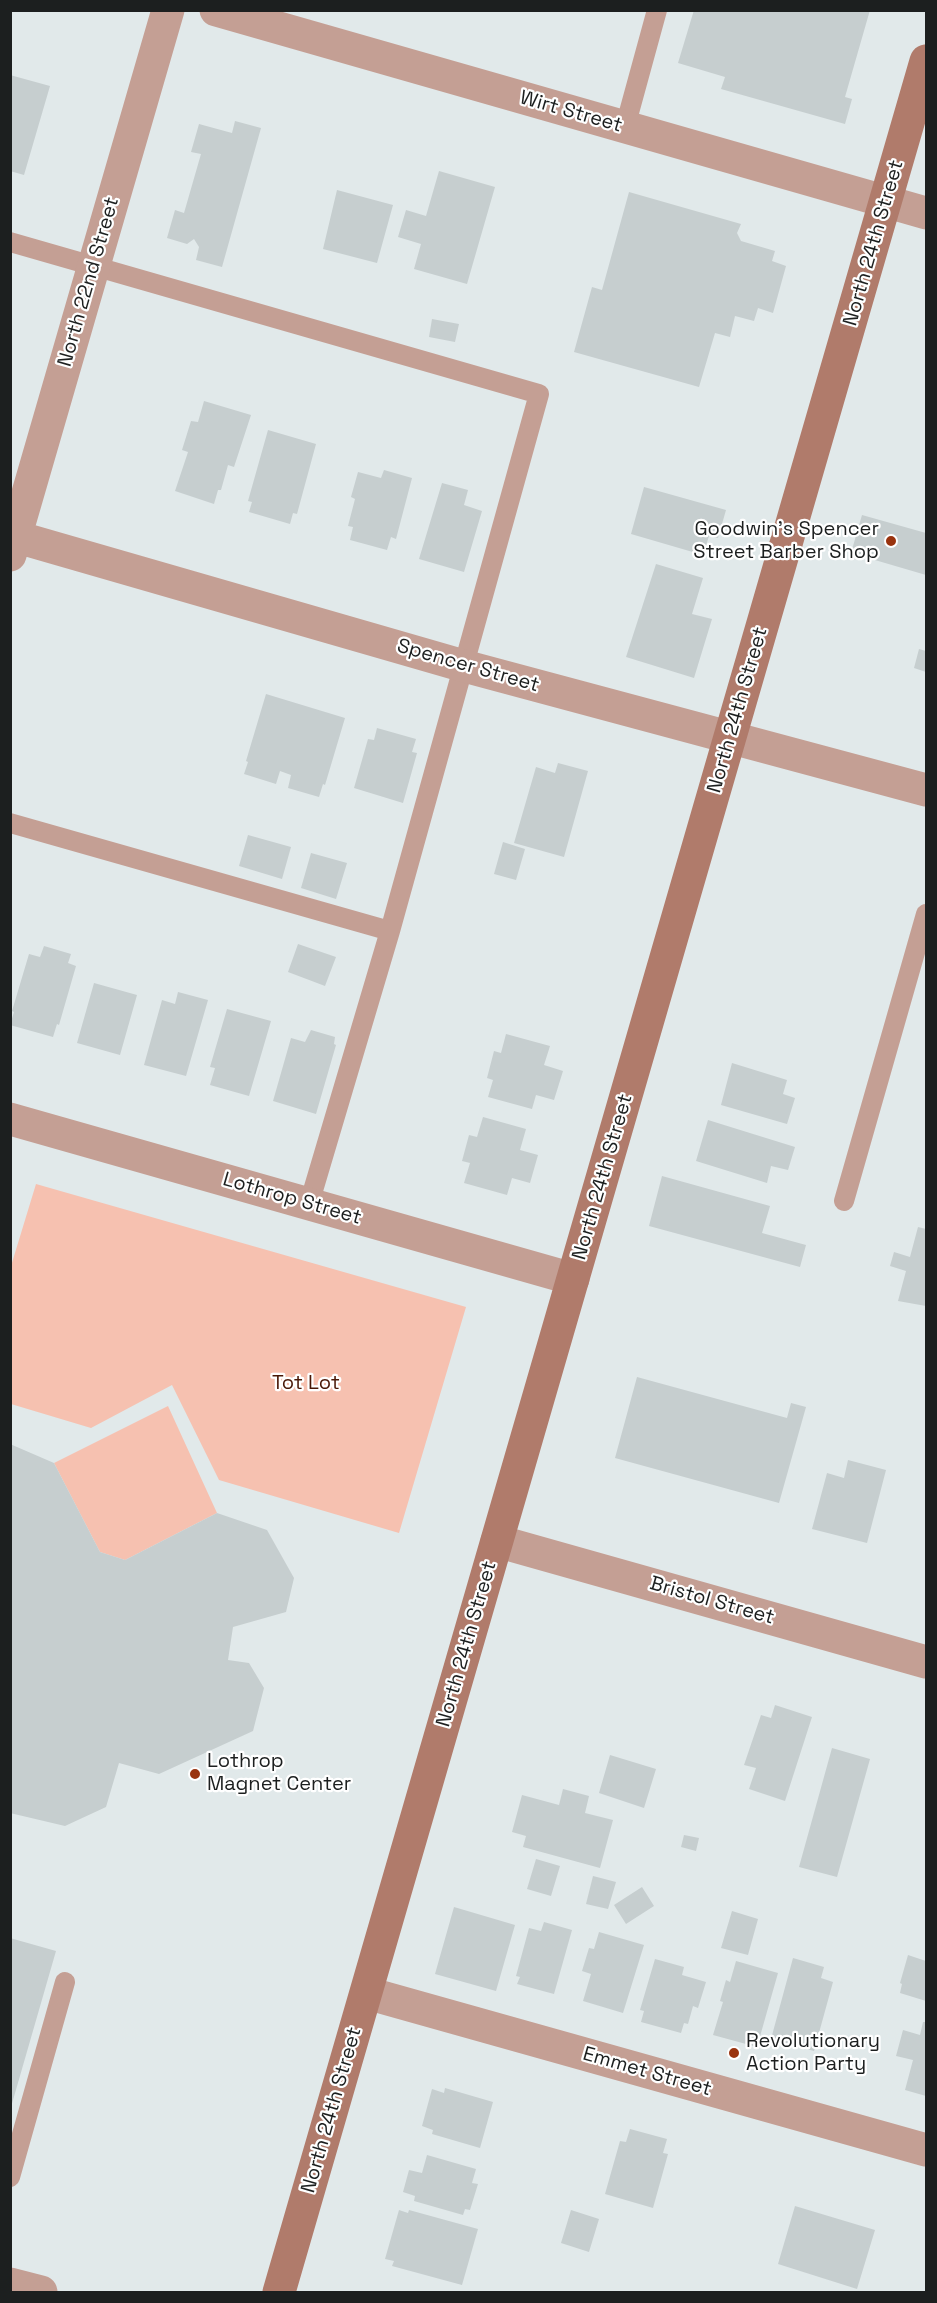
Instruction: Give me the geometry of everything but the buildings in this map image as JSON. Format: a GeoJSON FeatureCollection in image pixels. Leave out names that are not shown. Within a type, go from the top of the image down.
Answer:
{"type":"FeatureCollection","features":[{"type":"Feature","properties":{"kind":"main road","name":"North 24th Street"},"geometry":{"type":"LineString","coordinates":[[279,2292],[927,61]]}},
{"type":"Feature","properties":{"kind":"street","name":"North 22nd Street"},"geometry":{"type":"LineString","coordinates":[[12,542],[168,10]]}},
{"type":"Feature","properties":{"kind":"street","name":"Wirt Street"},"geometry":{"type":"LineString","coordinates":[[216,10],[927,213]]}},
{"type":"Feature","properties":{"kind":"street","name":"Spencer Street"},"geometry":{"type":"LineString","coordinates":[[12,542],[927,790]]}},
{"type":"Feature","properties":{"kind":"street","name":"Lothrop Street"},"geometry":{"type":"LineString","coordinates":[[10,1119],[573,1279]]}},
{"type":"Feature","properties":{"kind":"street","name":"Bristol Street"},"geometry":{"type":"LineString","coordinates":[[497,1541],[927,1662]]}},
{"type":"Feature","properties":{"kind":"street","name":"Emmet Street"},"geometry":{"type":"LineString","coordinates":[[367,1993],[927,2150]]}},
{"type":"Feature","properties":{"kind":"street"},"geometry":{"type":"LineString","coordinates":[[10,2284],[41,2292]]}},
{"type":"Feature","properties":{"kind":"lane"},"geometry":{"type":"LineString","coordinates":[[625,127],[657,10]]}},
{"type":"Feature","properties":{"kind":"lane"},"geometry":{"type":"LineString","coordinates":[[10,242],[539,394],[390,931],[309,1204]]}},
{"type":"Feature","properties":{"kind":"lane"},"geometry":{"type":"LineString","coordinates":[[10,823],[390,931]]}},
{"type":"Feature","properties":{"kind":"lane"},"geometry":{"type":"LineString","coordinates":[[844,1201],[927,914]]}},
{"type":"Feature","properties":{"kind":"lane"},"geometry":{"type":"LineString","coordinates":[[10,2177],[65,1982]]}},
{"type":"Feature","properties":{"kind":"green space","name":"Tot Lot"},"geometry":{"type":"Polygon","coordinates":[[[36,1184],[466,1307],[399,1533],[219,1480],[172,1385],[91,1428],[11,1404],[11,1266],[36,1184]]]}},
{"type":"Feature","properties":{"kind":"green space"},"geometry":{"type":"Polygon","coordinates":[[[168,1406],[217,1513],[125,1560],[100,1552],[54,1463],[168,1406]]]}},
{"type":"Feature","properties":{"kind":"place","name":"Goodwin's Spencer Street Barber Shop"},"geometry":{"type":"Point","coordinates":[891,541]}},
{"type":"Feature","properties":{"kind":"place","name":"Lothrop Magnet Center"},"geometry":{"type":"Point","coordinates":[195,1774]}},
{"type":"Feature","properties":{"kind":"place","name":"Revolutionary Action Party"},"geometry":{"type":"Point","coordinates":[734,2053]}}]}
